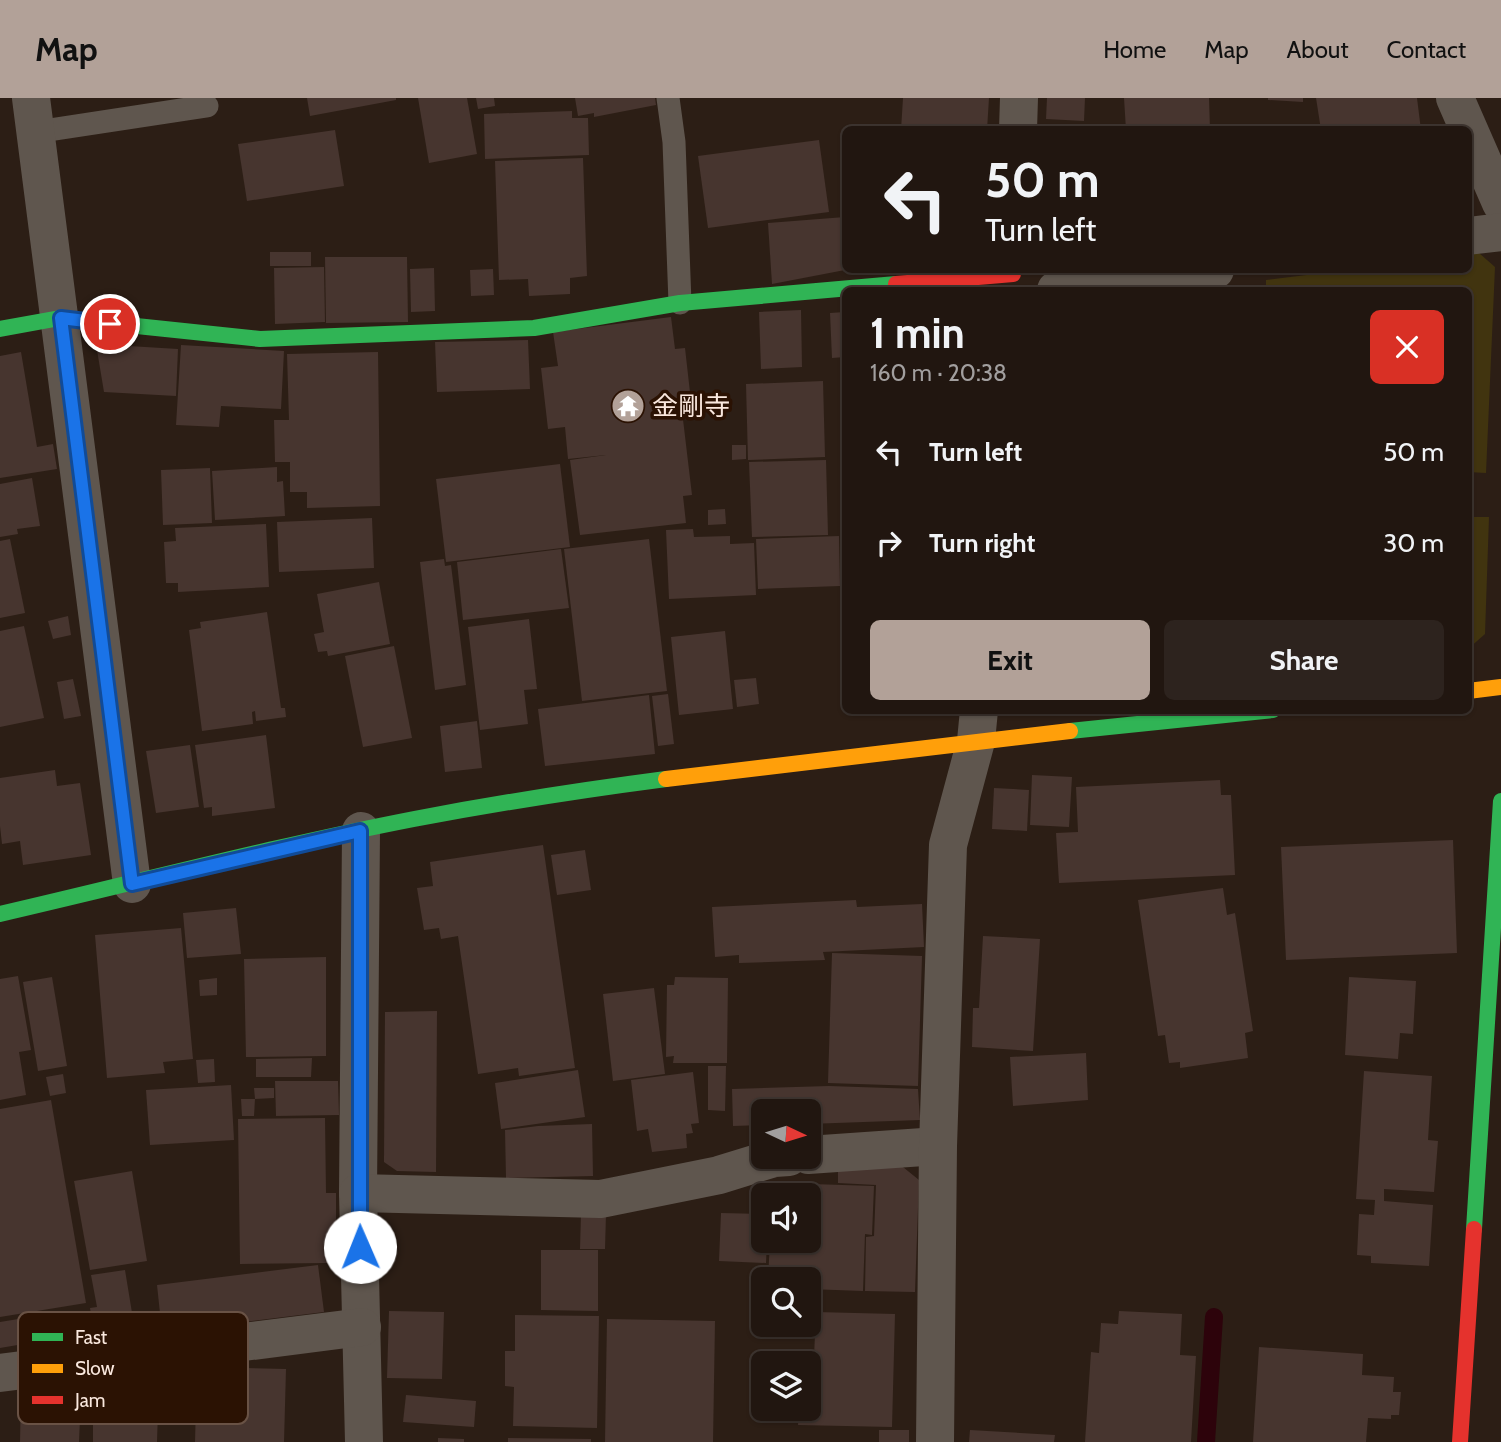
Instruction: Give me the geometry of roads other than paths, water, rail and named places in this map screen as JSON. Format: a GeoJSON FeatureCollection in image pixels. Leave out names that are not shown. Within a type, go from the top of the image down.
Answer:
{"type":"FeatureCollection","features":[{"type":"Feature","properties":{"kind":"street"},"geometry":{"type":"LineString","coordinates":[[1018,98],[1018,126]]}},
{"type":"Feature","properties":{"kind":"street"},"geometry":{"type":"LineString","coordinates":[[1455,98],[1467,126]]}},
{"type":"Feature","properties":{"kind":"street"},"geometry":{"type":"LineString","coordinates":[[34,115],[132,884]]}},
{"type":"Feature","properties":{"kind":"street"},"geometry":{"type":"LineString","coordinates":[[1472,137],[1501,203]]}},
{"type":"Feature","properties":{"kind":"street"},"geometry":{"type":"LineString","coordinates":[[1472,236],[1501,232]]}},
{"type":"Feature","properties":{"kind":"street"},"geometry":{"type":"LineString","coordinates":[[1080,287],[1191,273]]}},
{"type":"Feature","properties":{"kind":"street"},"geometry":{"type":"LineString","coordinates":[[894,287],[1014,278]]}},
{"type":"Feature","properties":{"kind":"street"},"geometry":{"type":"LineString","coordinates":[[0,329],[61,318],[260,339],[534,328],[680,303],[842,291]]}},
{"type":"Feature","properties":{"kind":"street"},"geometry":{"type":"LineString","coordinates":[[1472,691],[1501,687]]}},
{"type":"Feature","properties":{"kind":"street"},"geometry":{"type":"LineString","coordinates":[[0,914],[360,831],[550,795],[978,726],[1199,714]]}},
{"type":"Feature","properties":{"kind":"street"},"geometry":{"type":"LineString","coordinates":[[935,1442],[938,1146],[948,845],[978,726]]}},
{"type":"Feature","properties":{"kind":"street"},"geometry":{"type":"LineString","coordinates":[[1460,1442],[1494,1035],[1501,801]]}},
{"type":"Feature","properties":{"kind":"street"},"geometry":{"type":"LineString","coordinates":[[360,831],[358,1193],[364,1442]]}},
{"type":"Feature","properties":{"kind":"street"},"geometry":{"type":"LineString","coordinates":[[821,1154],[938,1146]]}},
{"type":"Feature","properties":{"kind":"street"},"geometry":{"type":"LineString","coordinates":[[358,1193],[600,1199],[719,1175],[751,1165]]}},
{"type":"Feature","properties":{"kind":"street"},"geometry":{"type":"LineString","coordinates":[[248,1341],[362,1327]]}},
{"type":"Feature","properties":{"kind":"street"},"geometry":{"type":"LineString","coordinates":[[0,1373],[18,1371]]}},
{"type":"Feature","properties":{"kind":"lane"},"geometry":{"type":"LineString","coordinates":[[668,98],[674,142],[680,303]]}},
{"type":"Feature","properties":{"kind":"lane"},"geometry":{"type":"LineString","coordinates":[[34,115],[207,106]]}},
{"type":"Feature","properties":{"kind":"waterway"},"geometry":{"type":"LineString","coordinates":[[1206,1442],[1214,1317]]}},
{"type":"Feature","properties":{"kind":"place","name":"金剛寺"},"geometry":{"type":"Point","coordinates":[628,406]}}]}
